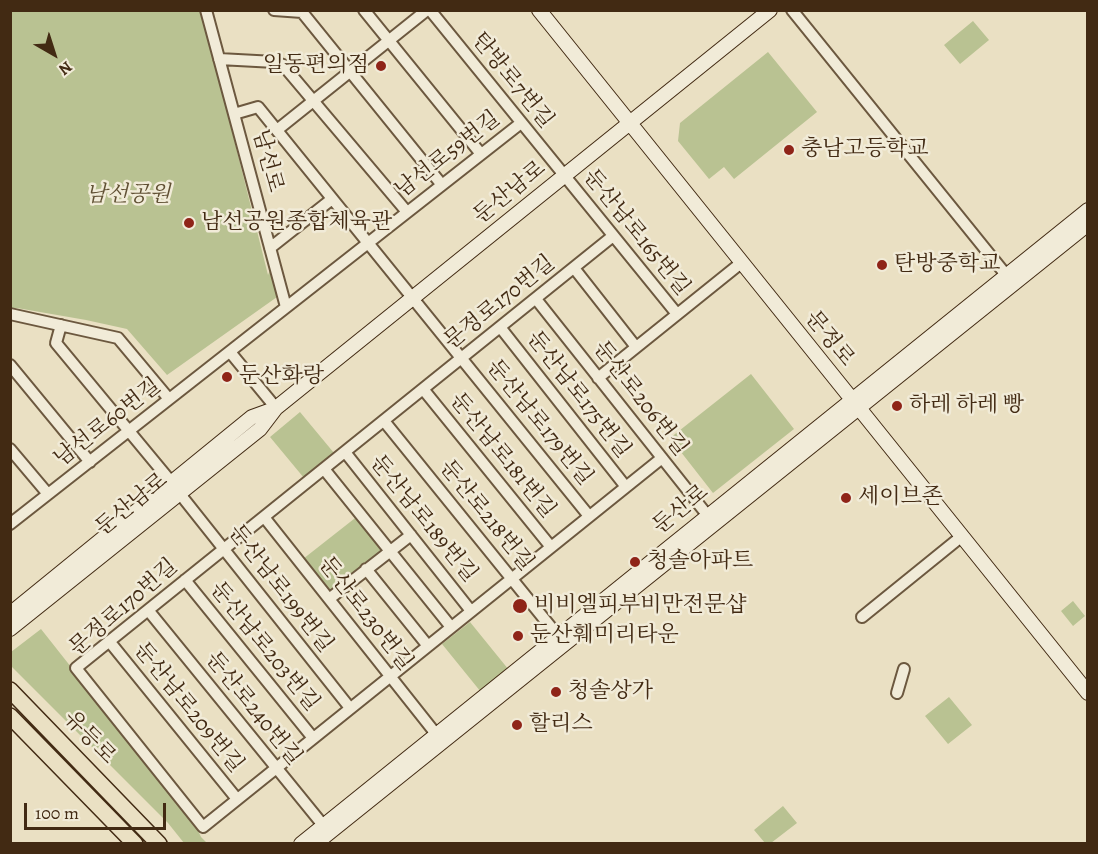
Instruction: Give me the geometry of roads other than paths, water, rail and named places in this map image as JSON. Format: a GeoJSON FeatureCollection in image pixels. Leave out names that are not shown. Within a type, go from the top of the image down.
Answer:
{"type":"FeatureCollection","features":[{"type":"Feature","properties":{"kind":"main road","name":"문정로"},"geometry":{"type":"LineString","coordinates":[[539,10],[855,404],[1085,685]]}},
{"type":"Feature","properties":{"kind":"main road","name":"둔산남로"},"geometry":{"type":"LineString","coordinates":[[10,629],[176,488],[252,417],[276,408],[770,10]]}},
{"type":"Feature","properties":{"kind":"main road","name":"둔산로"},"geometry":{"type":"LineString","coordinates":[[301,843],[326,829],[855,404],[1010,279],[1088,210]]}},
{"type":"Feature","properties":{"kind":"main road","name":"둔산로"},"geometry":{"type":"LineString","coordinates":[[1010,279],[1088,224]]}},
{"type":"Feature","properties":{"kind":"main road","name":"둔산남로"},"geometry":{"type":"LineString","coordinates":[[10,614],[176,488]]}},
{"type":"Feature","properties":{"kind":"main road","name":"둔산로"},"geometry":{"type":"LineString","coordinates":[[315,843],[326,829],[436,734],[558,636],[711,519]]}},
{"type":"Feature","properties":{"kind":"main road","name":"유등로"},"geometry":{"type":"LineString","coordinates":[[10,690],[159,843]]}},
{"type":"Feature","properties":{"kind":"main road","name":"유등로"},"geometry":{"type":"LineString","coordinates":[[10,716],[135,843]]}},
{"type":"Feature","properties":{"kind":"street","name":"남선로"},"geometry":{"type":"LineString","coordinates":[[206,10],[286,307]]}},
{"type":"Feature","properties":{"kind":"street"},"geometry":{"type":"LineString","coordinates":[[274,10],[302,12],[442,185]]}},
{"type":"Feature","properties":{"kind":"street"},"geometry":{"type":"LineString","coordinates":[[364,10],[481,154]]}},
{"type":"Feature","properties":{"kind":"street"},"geometry":{"type":"LineString","coordinates":[[277,130],[429,10]]}},
{"type":"Feature","properties":{"kind":"street","name":"탄방로7번길"},"geometry":{"type":"LineString","coordinates":[[429,10],[564,176]]}},
{"type":"Feature","properties":{"kind":"street"},"geometry":{"type":"LineString","coordinates":[[792,10],[1010,279]]}},
{"type":"Feature","properties":{"kind":"street"},"geometry":{"type":"LineString","coordinates":[[219,59],[275,62],[283,65],[408,212]]}},
{"type":"Feature","properties":{"kind":"street","name":"둔산남로179번길"},"geometry":{"type":"LineString","coordinates":[[234,114],[258,107],[589,516]]}},
{"type":"Feature","properties":{"kind":"street","name":"남선로59번길"},"geometry":{"type":"LineString","coordinates":[[230,352],[521,123]]}},
{"type":"Feature","properties":{"kind":"street","name":"둔산남로165번길"},"geometry":{"type":"LineString","coordinates":[[564,176],[677,314]]}},
{"type":"Feature","properties":{"kind":"street"},"geometry":{"type":"LineString","coordinates":[[270,248],[332,199]]}},
{"type":"Feature","properties":{"kind":"street","name":"문정로170번길"},"geometry":{"type":"LineString","coordinates":[[613,236],[76,668],[202,827],[662,458]]}},
{"type":"Feature","properties":{"kind":"street"},"geometry":{"type":"LineString","coordinates":[[598,378],[741,263]]}},
{"type":"Feature","properties":{"kind":"street","name":"문정로170번길"},"geometry":{"type":"LineString","coordinates":[[574,268],[636,347]]}},
{"type":"Feature","properties":{"kind":"street","name":"둔산로206번길"},"geometry":{"type":"LineString","coordinates":[[536,299],[711,519]]}},
{"type":"Feature","properties":{"kind":"street"},"geometry":{"type":"LineString","coordinates":[[10,314],[118,338],[169,399]]}},
{"type":"Feature","properties":{"kind":"street","name":"둔산남로199번길"},"geometry":{"type":"LineString","coordinates":[[61,325],[56,343],[176,488],[350,708]]}},
{"type":"Feature","properties":{"kind":"street","name":"둔산남로175번길"},"geometry":{"type":"LineString","coordinates":[[500,327],[626,487]]}},
{"type":"Feature","properties":{"kind":"street"},"geometry":{"type":"LineString","coordinates":[[230,352],[276,408]]}},
{"type":"Feature","properties":{"kind":"street","name":"남선로60번길"},"geometry":{"type":"LineString","coordinates":[[10,524],[230,352]]}},
{"type":"Feature","properties":{"kind":"street"},"geometry":{"type":"LineString","coordinates":[[10,365],[90,462]]}},
{"type":"Feature","properties":{"kind":"street","name":"둔산남로181번길"},"geometry":{"type":"LineString","coordinates":[[423,389],[551,547]]}},
{"type":"Feature","properties":{"kind":"street","name":"둔산로218번길"},"geometry":{"type":"LineString","coordinates":[[384,421],[558,636]]}},
{"type":"Feature","properties":{"kind":"street"},"geometry":{"type":"LineString","coordinates":[[10,449],[48,494]]}},
{"type":"Feature","properties":{"kind":"street","name":"둔산남로189번길"},"geometry":{"type":"LineString","coordinates":[[345,452],[471,611]]}},
{"type":"Feature","properties":{"kind":"street"},"geometry":{"type":"LineString","coordinates":[[324,469],[451,627]]}},
{"type":"Feature","properties":{"kind":"street","name":"둔산로230번길"},"geometry":{"type":"LineString","coordinates":[[264,517],[436,734]]}},
{"type":"Feature","properties":{"kind":"street"},"geometry":{"type":"LineString","coordinates":[[329,599],[411,535]]}},
{"type":"Feature","properties":{"kind":"street"},"geometry":{"type":"LineString","coordinates":[[862,617],[962,536]]}},
{"type":"Feature","properties":{"kind":"street"},"geometry":{"type":"LineString","coordinates":[[366,569],[428,646]]}},
{"type":"Feature","properties":{"kind":"street","name":"둔산남로203번길"},"geometry":{"type":"LineString","coordinates":[[185,580],[314,738]]}},
{"type":"Feature","properties":{"kind":"street","name":"둔산로240번길"},"geometry":{"type":"LineString","coordinates":[[148,610],[326,829]]}},
{"type":"Feature","properties":{"kind":"street","name":"둔산남로209번길"},"geometry":{"type":"LineString","coordinates":[[110,641],[237,799]]}},
{"type":"Feature","properties":{"kind":"street"},"geometry":{"type":"LineString","coordinates":[[897,693],[904,669]]}},
{"type":"Feature","properties":{"kind":"place","name":"일동편의점"},"geometry":{"type":"Point","coordinates":[381,66]}},
{"type":"Feature","properties":{"kind":"place","name":"충남고등학교"},"geometry":{"type":"Point","coordinates":[789,150]}},
{"type":"Feature","properties":{"kind":"place","name":"남선공원종합체육관"},"geometry":{"type":"Point","coordinates":[189,223]}},
{"type":"Feature","properties":{"kind":"place","name":"탄방중학교"},"geometry":{"type":"Point","coordinates":[882,265]}},
{"type":"Feature","properties":{"kind":"place","name":"둔산화랑"},"geometry":{"type":"Point","coordinates":[227,377]}},
{"type":"Feature","properties":{"kind":"place","name":"하레 하레 빵"},"geometry":{"type":"Point","coordinates":[897,406]}},
{"type":"Feature","properties":{"kind":"place","name":"세이브존"},"geometry":{"type":"Point","coordinates":[846,498]}},
{"type":"Feature","properties":{"kind":"place","name":"청솔아파트"},"geometry":{"type":"Point","coordinates":[635,562]}},
{"type":"Feature","properties":{"kind":"place","name":"비비엘피부비만전문샵"},"geometry":{"type":"Point","coordinates":[520,606]}},
{"type":"Feature","properties":{"kind":"place","name":"둔산훼미리타운"},"geometry":{"type":"Point","coordinates":[518,636]}},
{"type":"Feature","properties":{"kind":"place","name":"청솔상가"},"geometry":{"type":"Point","coordinates":[556,692]}},
{"type":"Feature","properties":{"kind":"place","name":"할리스"},"geometry":{"type":"Point","coordinates":[517,725]}},
{"type":"Feature","properties":{"kind":"park label","name":"남선공원"},"geometry":{"type":"Point","coordinates":[128,196]}}]}
